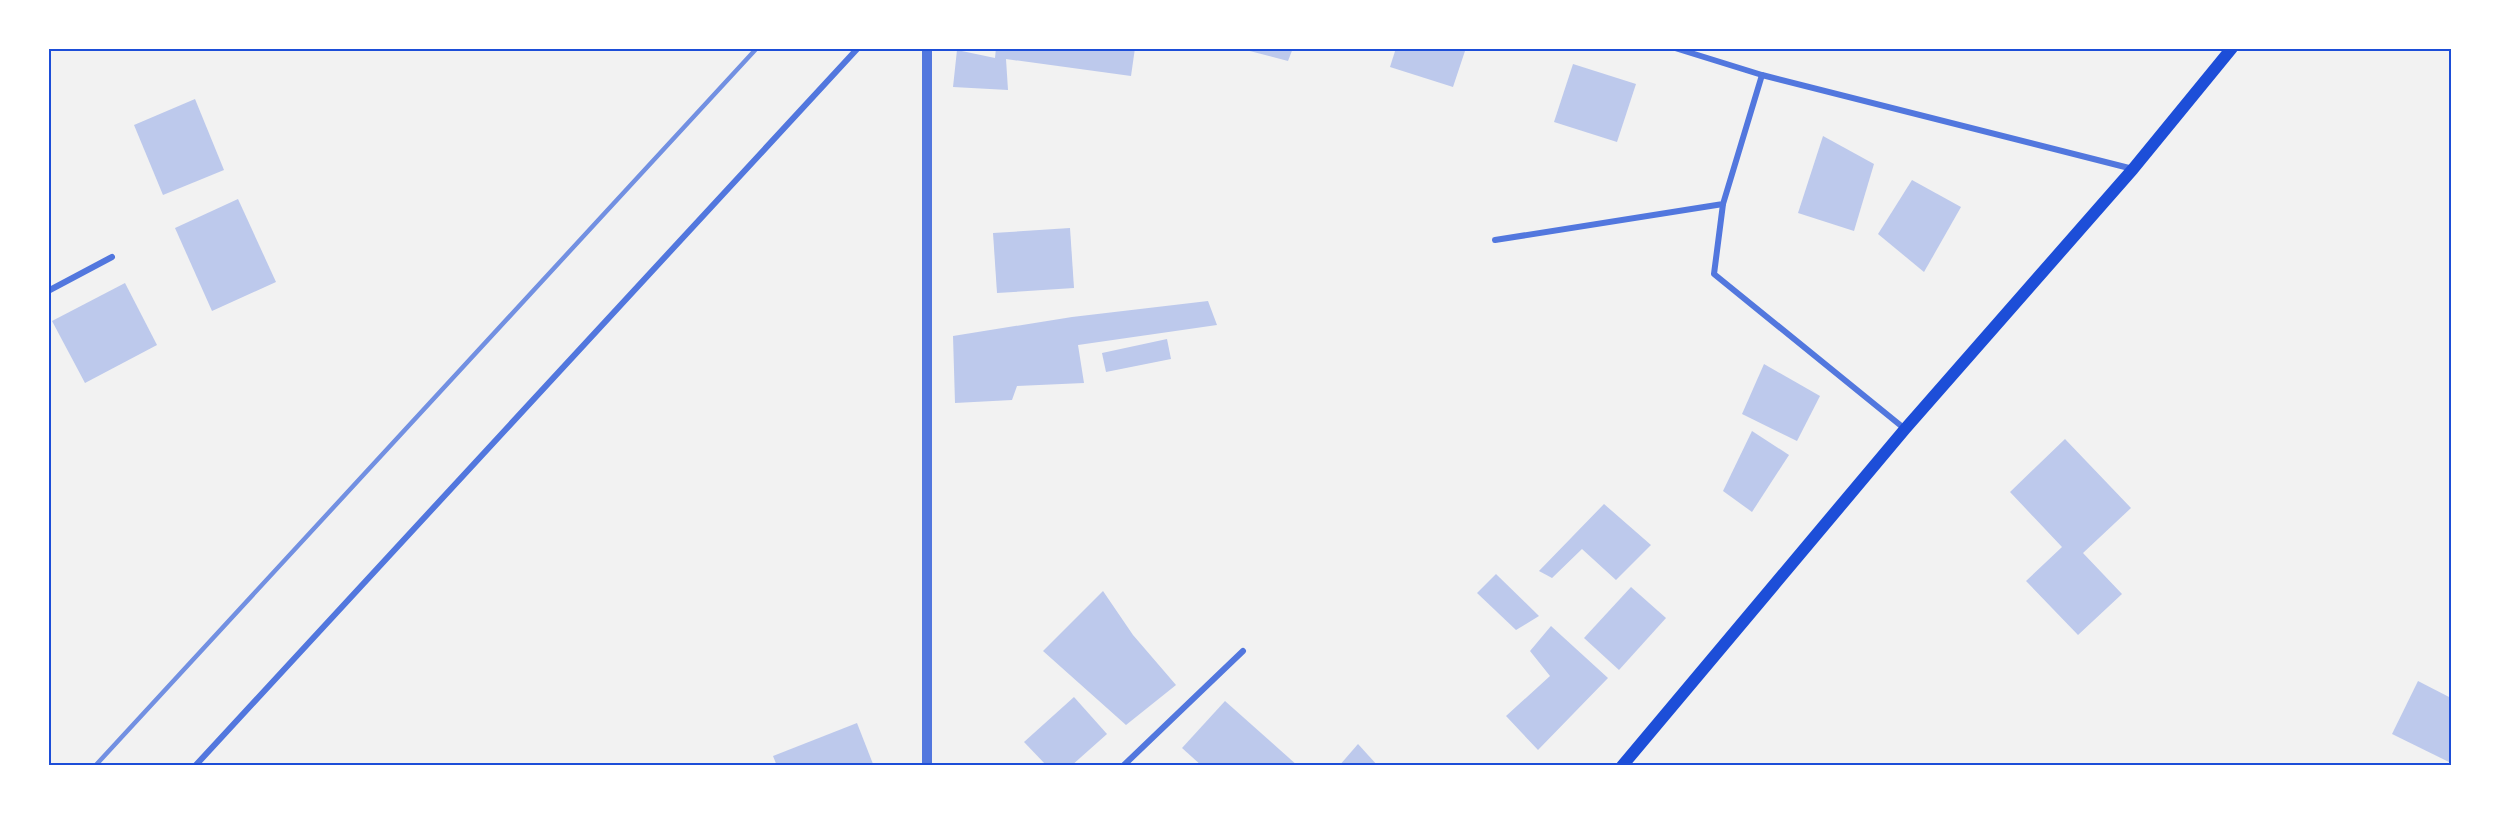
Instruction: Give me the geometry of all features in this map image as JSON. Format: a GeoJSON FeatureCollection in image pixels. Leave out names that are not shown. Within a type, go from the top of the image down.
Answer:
{"type":"FeatureCollection","features":[{"type":"Feature","properties":{"kind":"main road"},"geometry":{"type":"LineString","coordinates":[[1622,766],[1905,429],[2133,169],[2232,48]]}},
{"type":"Feature","properties":{"kind":"street"},"geometry":{"type":"LineString","coordinates":[[195,766],[858,48]]}},
{"type":"Feature","properties":{"kind":"street"},"geometry":{"type":"LineString","coordinates":[[927,48],[927,766]]}},
{"type":"Feature","properties":{"kind":"street"},"geometry":{"type":"LineString","coordinates":[[1675,48],[1762,75],[2133,169]]}},
{"type":"Feature","properties":{"kind":"street"},"geometry":{"type":"LineString","coordinates":[[1762,75],[1723,204],[1714,274],[1905,429]]}},
{"type":"Feature","properties":{"kind":"street"},"geometry":{"type":"LineString","coordinates":[[1495,240],[1723,204]]}},
{"type":"Feature","properties":{"kind":"street"},"geometry":{"type":"LineString","coordinates":[[48,291],[112,257]]}},
{"type":"Feature","properties":{"kind":"street"},"geometry":{"type":"LineString","coordinates":[[1123,766],[1243,651]]}},
{"type":"Feature","properties":{"kind":"building"},"geometry":{"type":"Polygon","coordinates":[[[996,48],[1135,48],[1131,76],[1006,59],[1008,90],[953,87],[957,50],[995,58],[996,48]]]}},
{"type":"Feature","properties":{"kind":"building"},"geometry":{"type":"Polygon","coordinates":[[[1238,48],[1293,48],[1288,61],[1238,48]]]}},
{"type":"Feature","properties":{"kind":"building"},"geometry":{"type":"Polygon","coordinates":[[[1396,48],[1466,48],[1453,87],[1390,67],[1396,48]]]}},
{"type":"Feature","properties":{"kind":"building"},"geometry":{"type":"Polygon","coordinates":[[[1573,64],[1636,84],[1617,142],[1554,122],[1573,64]]]}},
{"type":"Feature","properties":{"kind":"building"},"geometry":{"type":"Polygon","coordinates":[[[195,99],[224,170],[163,195],[134,125],[195,99]]]}},
{"type":"Feature","properties":{"kind":"building"},"geometry":{"type":"Polygon","coordinates":[[[1823,136],[1874,164],[1854,231],[1798,213],[1823,136]]]}},
{"type":"Feature","properties":{"kind":"building"},"geometry":{"type":"Polygon","coordinates":[[[1912,180],[1961,207],[1924,272],[1878,234],[1912,180]]]}},
{"type":"Feature","properties":{"kind":"building"},"geometry":{"type":"Polygon","coordinates":[[[238,199],[276,282],[212,311],[175,228],[238,199]]]}},
{"type":"Feature","properties":{"kind":"building"},"geometry":{"type":"Polygon","coordinates":[[[1070,228],[1074,288],[997,293],[993,233],[1070,228]]]}},
{"type":"Feature","properties":{"kind":"building"},"geometry":{"type":"Polygon","coordinates":[[[125,283],[157,345],[85,383],[52,321],[125,283]]]}},
{"type":"Feature","properties":{"kind":"building"},"geometry":{"type":"Polygon","coordinates":[[[1208,301],[1217,325],[1078,345],[1084,383],[1017,386],[1012,400],[955,403],[953,336],[1072,317],[1208,301]]]}},
{"type":"Feature","properties":{"kind":"building"},"geometry":{"type":"Polygon","coordinates":[[[1167,339],[1171,359],[1106,372],[1102,353],[1167,339]]]}},
{"type":"Feature","properties":{"kind":"building"},"geometry":{"type":"Polygon","coordinates":[[[1764,364],[1820,396],[1797,441],[1742,414],[1764,364]]]}},
{"type":"Feature","properties":{"kind":"building"},"geometry":{"type":"Polygon","coordinates":[[[1752,431],[1789,455],[1752,512],[1723,491],[1752,431]]]}},
{"type":"Feature","properties":{"kind":"building"},"geometry":{"type":"Polygon","coordinates":[[[2065,439],[2131,508],[2083,553],[2122,594],[2078,635],[2026,581],[2062,547],[2010,492],[2065,439]]]}},
{"type":"Feature","properties":{"kind":"building"},"geometry":{"type":"Polygon","coordinates":[[[1604,504],[1651,545],[1616,580],[1582,549],[1552,578],[1539,571],[1604,504]]]}},
{"type":"Feature","properties":{"kind":"building"},"geometry":{"type":"Polygon","coordinates":[[[1496,574],[1539,616],[1516,630],[1477,593],[1496,574]]]}},
{"type":"Feature","properties":{"kind":"building"},"geometry":{"type":"Polygon","coordinates":[[[1631,587],[1666,618],[1619,670],[1584,638],[1631,587]]]}},
{"type":"Feature","properties":{"kind":"building"},"geometry":{"type":"Polygon","coordinates":[[[1103,591],[1133,635],[1176,685],[1126,725],[1043,651],[1103,591]]]}},
{"type":"Feature","properties":{"kind":"building"},"geometry":{"type":"Polygon","coordinates":[[[1551,626],[1608,678],[1538,750],[1506,716],[1550,676],[1530,651],[1551,626]]]}},
{"type":"Feature","properties":{"kind":"building"},"geometry":{"type":"Polygon","coordinates":[[[2418,681],[2451,698],[2451,763],[2392,734],[2418,681]]]}},
{"type":"Feature","properties":{"kind":"building"},"geometry":{"type":"Polygon","coordinates":[[[1074,697],[1107,734],[1071,766],[1047,766],[1024,742],[1074,697]]]}},
{"type":"Feature","properties":{"kind":"building"},"geometry":{"type":"Polygon","coordinates":[[[1225,701],[1298,766],[1202,766],[1182,748],[1225,701]]]}},
{"type":"Feature","properties":{"kind":"building"},"geometry":{"type":"Polygon","coordinates":[[[857,723],[873,764],[777,766],[773,756],[857,723]]]}},
{"type":"Feature","properties":{"kind":"building"},"geometry":{"type":"Polygon","coordinates":[[[1358,744],[1378,766],[1339,766],[1358,744]]]}},
{"type":"Feature","properties":{"kind":"railway"},"geometry":{"type":"LineString","coordinates":[[95,766],[757,48]]}}]}
